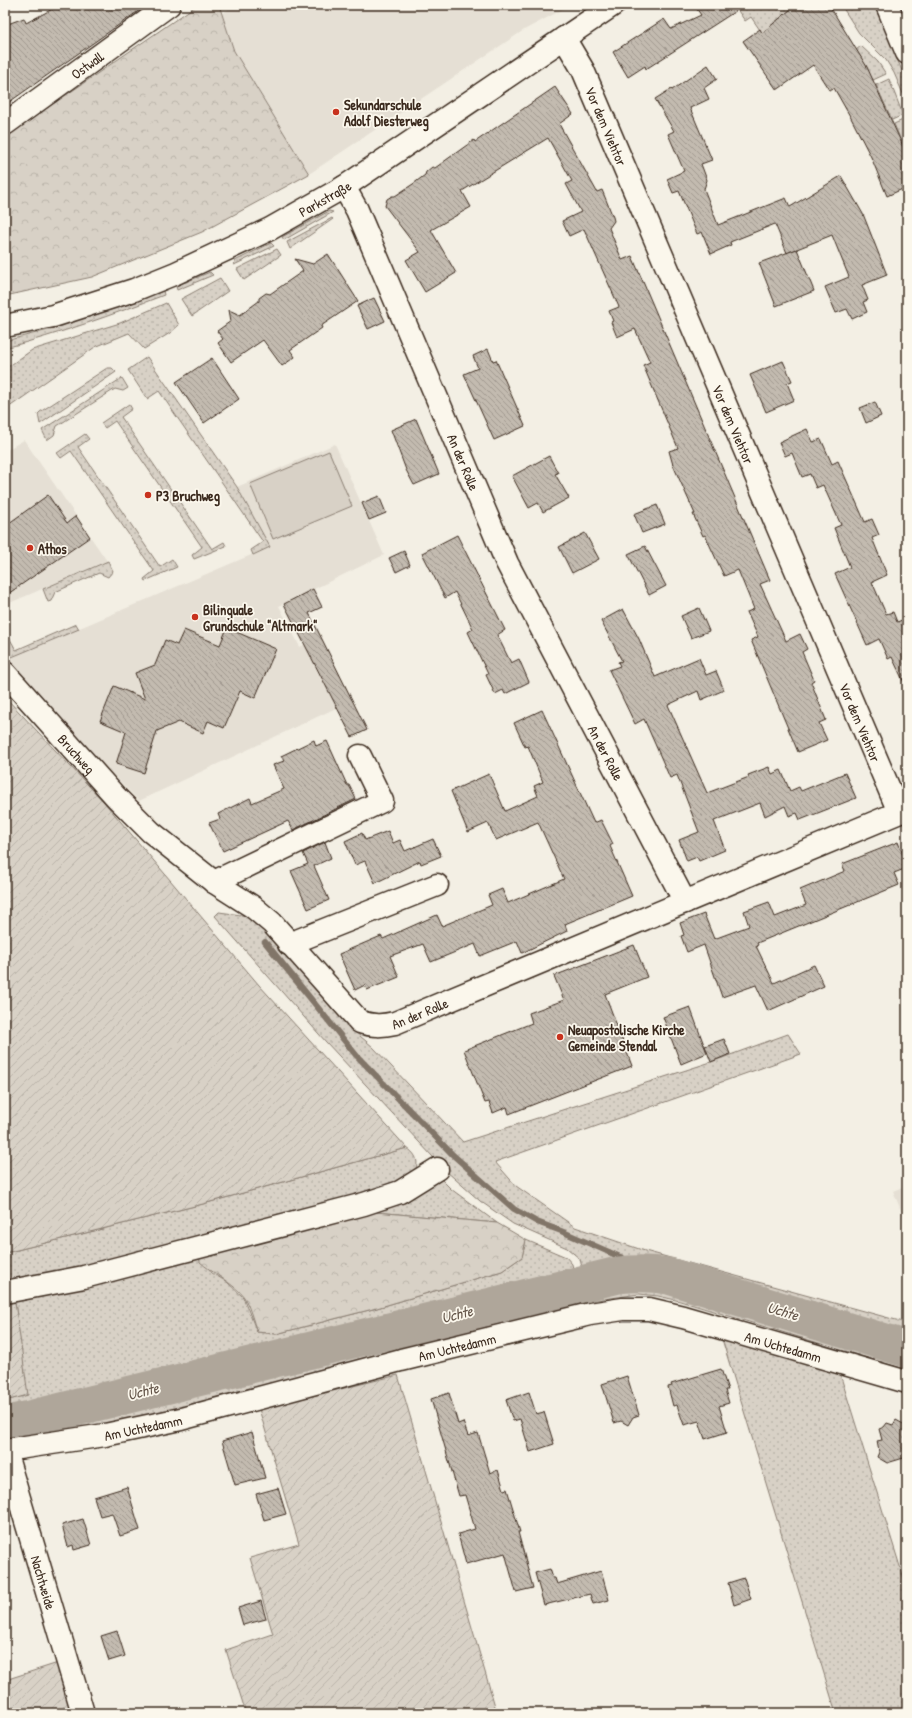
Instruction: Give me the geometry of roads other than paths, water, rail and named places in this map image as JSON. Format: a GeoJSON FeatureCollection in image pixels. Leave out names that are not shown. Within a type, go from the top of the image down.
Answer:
{"type":"FeatureCollection","features":[{"type":"Feature","properties":{"kind":"street","name":"Ostwall"},"geometry":{"type":"LineString","coordinates":[[5,124],[169,5]]}},
{"type":"Feature","properties":{"kind":"street","name":"Parkstraße"},"geometry":{"type":"LineString","coordinates":[[5,326],[52,316],[89,305],[176,273],[270,229],[344,187],[613,5]]}},
{"type":"Feature","properties":{"kind":"street"},"geometry":{"type":"LineString","coordinates":[[887,5],[907,53]]}},
{"type":"Feature","properties":{"kind":"street","name":"Vor dem Viehtor"},"geometry":{"type":"LineString","coordinates":[[564,38],[583,70],[903,810],[685,902]]}},
{"type":"Feature","properties":{"kind":"street","name":"An der Rolle"},"geometry":{"type":"LineString","coordinates":[[151,832],[214,882],[252,907],[272,923],[289,944],[360,1022],[374,1026],[384,1026],[395,1023],[685,902],[507,563],[357,210],[344,187]]}},
{"type":"Feature","properties":{"kind":"street","name":"Bruchweg"},"geometry":{"type":"LineString","coordinates":[[5,673],[116,797],[151,832]]}},
{"type":"Feature","properties":{"kind":"street"},"geometry":{"type":"LineString","coordinates":[[214,882],[382,801],[360,756]]}},
{"type":"Feature","properties":{"kind":"street"},"geometry":{"type":"LineString","coordinates":[[289,944],[437,885]]}},
{"type":"Feature","properties":{"kind":"street"},"geometry":{"type":"LineString","coordinates":[[5,1292],[84,1277],[364,1204],[400,1192],[437,1169]]}},
{"type":"Feature","properties":{"kind":"street","name":"Am Uchtedamm"},"geometry":{"type":"LineString","coordinates":[[5,1450],[105,1435],[181,1419],[401,1360],[590,1314],[623,1309],[649,1309],[683,1317],[907,1382]]}},
{"type":"Feature","properties":{"kind":"street","name":"Nachtweide"},"geometry":{"type":"LineString","coordinates":[[5,1450],[83,1713]]}},
{"type":"Feature","properties":{"kind":"waterway"},"geometry":{"type":"LineString","coordinates":[[265,942],[356,1055],[453,1155],[514,1209],[537,1222],[634,1263],[651,1273]]}},
{"type":"Feature","properties":{"kind":"waterway","name":"Uchte"},"geometry":{"type":"LineString","coordinates":[[5,1425],[624,1274],[669,1276],[907,1349]]}},
{"type":"Feature","properties":{"kind":"place","name":"Sekundarschule Adolf Diesterweg"},"geometry":{"type":"Point","coordinates":[336,112]}},
{"type":"Feature","properties":{"kind":"place","name":"P3 Bruchweg"},"geometry":{"type":"Point","coordinates":[148,495]}},
{"type":"Feature","properties":{"kind":"place","name":"Athos"},"geometry":{"type":"Point","coordinates":[30,548]}},
{"type":"Feature","properties":{"kind":"place","name":"Bilinguale Grundschule \"Altmark\""},"geometry":{"type":"Point","coordinates":[195,617]}},
{"type":"Feature","properties":{"kind":"place","name":"Neuapostolische Kirche Gemeinde Stendal"},"geometry":{"type":"Point","coordinates":[560,1037]}}]}
